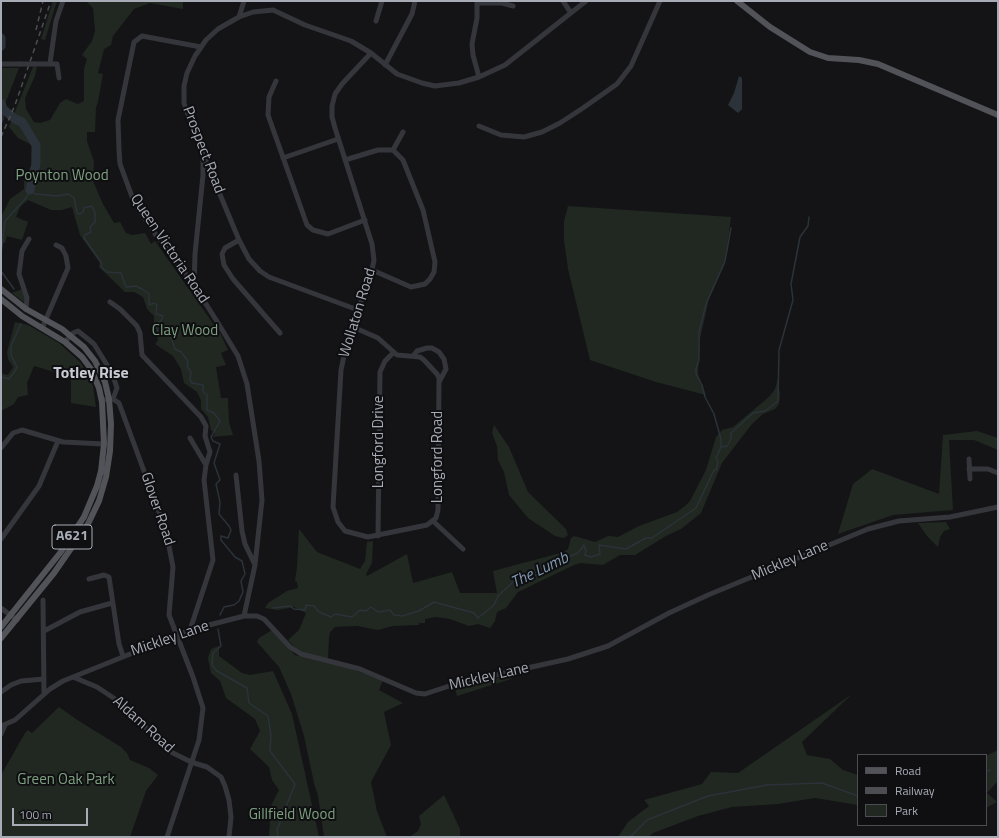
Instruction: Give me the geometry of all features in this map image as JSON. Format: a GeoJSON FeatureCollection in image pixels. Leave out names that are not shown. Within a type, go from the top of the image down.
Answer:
{"type":"FeatureCollection","features":[{"type":"Feature","properties":{"kind":"main road"},"geometry":{"type":"LineString","coordinates":[[737,1],[770,27],[810,52],[828,58],[872,62],[919,80],[998,115]]}},
{"type":"Feature","properties":{"kind":"main road","name":"A621"},"geometry":{"type":"LineString","coordinates":[[1,289],[26,309],[71,335],[82,344],[95,361],[111,399],[110,451],[106,477],[99,501],[77,541],[17,620],[1,638]]}},
{"type":"Feature","properties":{"kind":"main road","name":"A621"},"geometry":{"type":"LineString","coordinates":[[1,299],[22,316],[42,326],[65,342],[82,357],[91,369],[102,400],[104,444],[99,476],[84,517],[70,539],[1,627]]}},
{"type":"Feature","properties":{"kind":"street"},"geometry":{"type":"LineString","coordinates":[[50,63],[56,21],[63,1]]}},
{"type":"Feature","properties":{"kind":"street"},"geometry":{"type":"LineString","coordinates":[[239,17],[244,1]]}},
{"type":"Feature","properties":{"kind":"street"},"geometry":{"type":"LineString","coordinates":[[376,20],[382,1]]}},
{"type":"Feature","properties":{"kind":"street"},"geometry":{"type":"LineString","coordinates":[[385,65],[412,14],[415,1]]}},
{"type":"Feature","properties":{"kind":"street"},"geometry":{"type":"LineString","coordinates":[[563,1],[571,13]]}},
{"type":"Feature","properties":{"kind":"street","name":"Prospect Road"},"geometry":{"type":"LineString","coordinates":[[358,310],[282,282],[260,271],[249,259],[239,240],[187,116],[183,95],[187,73],[201,47],[214,32],[239,17],[253,12],[273,10],[317,29],[351,41],[371,53],[397,74],[412,80],[435,86],[459,83],[479,77],[514,59],[586,1]]}},
{"type":"Feature","properties":{"kind":"street"},"geometry":{"type":"LineString","coordinates":[[481,129],[501,135],[524,137],[542,132],[560,123],[616,84],[631,66],[660,1]]}},
{"type":"Feature","properties":{"kind":"street"},"geometry":{"type":"LineString","coordinates":[[479,77],[472,55],[472,44],[477,18],[477,2],[502,3],[514,6]]}},
{"type":"Feature","properties":{"kind":"street","name":"Queen Victoria Road"},"geometry":{"type":"LineString","coordinates":[[201,47],[142,36],[134,42],[118,120],[120,164],[134,202],[156,236],[194,285],[238,356],[247,384],[262,500],[255,565],[244,616]]}},
{"type":"Feature","properties":{"kind":"street","name":"Wollaton Road"},"geometry":{"type":"LineString","coordinates":[[371,53],[342,84],[335,94],[332,116],[374,252],[372,270],[358,310],[341,370],[333,507],[338,522],[345,531],[368,537],[378,536]]}},
{"type":"Feature","properties":{"kind":"street"},"geometry":{"type":"LineString","coordinates":[[3,64],[57,64],[59,78]]}},
{"type":"Feature","properties":{"kind":"street"},"geometry":{"type":"LineString","coordinates":[[276,81],[269,97],[268,115],[302,215],[307,225],[313,230],[328,234],[365,220]]}},
{"type":"Feature","properties":{"kind":"street"},"geometry":{"type":"LineString","coordinates":[[393,150],[403,132]]}},
{"type":"Feature","properties":{"kind":"street"},"geometry":{"type":"LineString","coordinates":[[283,158],[338,139]]}},
{"type":"Feature","properties":{"kind":"street"},"geometry":{"type":"LineString","coordinates":[[345,160],[378,150],[393,150],[403,160],[423,210],[434,252],[434,272],[425,284],[411,287],[372,270]]}},
{"type":"Feature","properties":{"kind":"street"},"geometry":{"type":"LineString","coordinates":[[194,285],[195,254],[203,176],[203,153]]}},
{"type":"Feature","properties":{"kind":"street"},"geometry":{"type":"LineString","coordinates":[[203,176],[212,174]]}},
{"type":"Feature","properties":{"kind":"street"},"geometry":{"type":"LineString","coordinates":[[26,309],[26,298],[19,274],[22,251],[29,240]]}},
{"type":"Feature","properties":{"kind":"street"},"geometry":{"type":"LineString","coordinates":[[239,240],[225,248],[222,254],[224,265],[233,279],[280,332]]}},
{"type":"Feature","properties":{"kind":"street"},"geometry":{"type":"LineString","coordinates":[[42,326],[68,266],[67,258],[63,250],[56,245]]}},
{"type":"Feature","properties":{"kind":"street"},"geometry":{"type":"LineString","coordinates":[[110,302],[120,309],[139,328],[142,355],[203,420],[206,426],[206,442],[210,452],[206,465],[206,497],[213,560],[190,630]]}},
{"type":"Feature","properties":{"kind":"street"},"geometry":{"type":"LineString","coordinates":[[353,327],[378,338],[393,353]]}},
{"type":"Feature","properties":{"kind":"street"},"geometry":{"type":"LineString","coordinates":[[65,342],[71,335],[78,331],[94,344],[101,353],[112,373],[117,388],[111,399],[102,400]]}},
{"type":"Feature","properties":{"kind":"street","name":"Longford Road"},"geometry":{"type":"LineString","coordinates":[[413,356],[417,352],[427,348],[432,348],[439,352],[444,359],[446,369],[439,383]]}},
{"type":"Feature","properties":{"kind":"street","name":"Longford Road"},"geometry":{"type":"LineString","coordinates":[[378,536],[427,525],[433,521],[438,510],[439,383],[437,374],[434,369],[424,360],[413,356],[402,357],[393,353]]}},
{"type":"Feature","properties":{"kind":"street","name":"Longford Drive"},"geometry":{"type":"LineString","coordinates":[[378,536],[380,372],[385,361],[393,353]]}},
{"type":"Feature","properties":{"kind":"street","name":"Glover Road"},"geometry":{"type":"LineString","coordinates":[[111,399],[120,405],[170,544],[174,575],[168,612],[176,636],[194,677],[203,708],[199,740],[167,837]]}},
{"type":"Feature","properties":{"kind":"street"},"geometry":{"type":"LineString","coordinates":[[1,448],[13,433],[20,430],[58,441],[104,444]]}},
{"type":"Feature","properties":{"kind":"street"},"geometry":{"type":"LineString","coordinates":[[190,438],[206,465]]}},
{"type":"Feature","properties":{"kind":"street"},"geometry":{"type":"LineString","coordinates":[[1,538],[39,486],[58,441]]}},
{"type":"Feature","properties":{"kind":"street"},"geometry":{"type":"LineString","coordinates":[[969,459],[970,479]]}},
{"type":"Feature","properties":{"kind":"street"},"geometry":{"type":"LineString","coordinates":[[970,469],[988,469],[998,473]]}},
{"type":"Feature","properties":{"kind":"street"},"geometry":{"type":"LineString","coordinates":[[236,474],[242,531],[245,544],[255,565]]}},
{"type":"Feature","properties":{"kind":"street","name":"Mickley Lane"},"geometry":{"type":"LineString","coordinates":[[3,725],[15,720],[56,685],[73,677],[190,630],[244,616],[257,616],[264,619],[290,647],[301,654],[360,669],[416,693],[425,694],[455,684],[568,659],[608,646],[669,613],[708,595],[868,529],[899,521],[950,516],[998,507]]}},
{"type":"Feature","properties":{"kind":"street"},"geometry":{"type":"LineString","coordinates":[[433,521],[463,549]]}},
{"type":"Feature","properties":{"kind":"street"},"geometry":{"type":"LineString","coordinates":[[89,579],[104,575],[108,576],[123,656]]}},
{"type":"Feature","properties":{"kind":"street"},"geometry":{"type":"LineString","coordinates":[[44,600],[44,694]]}},
{"type":"Feature","properties":{"kind":"street"},"geometry":{"type":"LineString","coordinates":[[44,631],[80,612],[112,603]]}},
{"type":"Feature","properties":{"kind":"street"},"geometry":{"type":"LineString","coordinates":[[1,608],[17,620]]}},
{"type":"Feature","properties":{"kind":"street","name":"Aldam Road"},"geometry":{"type":"LineString","coordinates":[[73,677],[97,687],[118,701],[171,752],[212,770],[223,780],[228,793],[230,808],[229,837]]}},
{"type":"Feature","properties":{"kind":"street"},"geometry":{"type":"LineString","coordinates":[[1,692],[21,681],[44,679]]}},
{"type":"Feature","properties":{"kind":"street"},"geometry":{"type":"LineString","coordinates":[[1,734],[3,725]]}},
{"type":"Feature","properties":{"kind":"green space"},"geometry":{"type":"Polygon","coordinates":[[[53,1],[57,1],[45,40],[41,39],[53,1]]]}},
{"type":"Feature","properties":{"kind":"green space"},"geometry":{"type":"Polygon","coordinates":[[[86,1],[183,1],[183,9],[150,3],[134,9],[113,36],[111,45],[104,49],[98,73],[103,74],[96,107],[95,132],[87,132],[87,141],[94,162],[93,181],[103,204],[114,223],[120,222],[126,233],[132,235],[145,233],[151,244],[155,241],[221,335],[228,350],[221,353],[226,365],[216,367],[221,398],[228,398],[229,422],[233,435],[212,437],[215,434],[211,430],[208,417],[201,409],[201,400],[197,392],[184,383],[181,369],[173,356],[155,344],[158,340],[154,326],[154,316],[147,309],[143,297],[134,292],[125,292],[99,267],[100,263],[80,235],[72,207],[62,210],[51,210],[28,200],[20,207],[16,217],[28,222],[22,240],[7,236],[5,243],[1,243],[1,217],[10,199],[24,189],[24,179],[31,166],[32,145],[18,138],[9,127],[33,67],[37,67],[35,76],[25,98],[26,109],[34,122],[40,123],[50,120],[60,103],[66,99],[78,104],[84,101],[84,69],[87,59],[82,55],[92,41],[95,31],[93,8],[86,1]]]}},
{"type":"Feature","properties":{"kind":"green space"},"geometry":{"type":"Polygon","coordinates":[[[1,68],[19,68],[3,109],[1,103],[1,68]]]}},
{"type":"Feature","properties":{"kind":"green space"},"geometry":{"type":"Polygon","coordinates":[[[568,206],[731,217],[725,264],[709,299],[700,339],[698,374],[706,395],[656,382],[590,360],[568,269],[564,240],[564,221],[568,206]]]}},
{"type":"Feature","properties":{"kind":"green space"},"geometry":{"type":"Polygon","coordinates":[[[22,289],[26,300],[25,303],[12,293],[22,289]]]}},
{"type":"Feature","properties":{"kind":"green space"},"geometry":{"type":"Polygon","coordinates":[[[15,322],[28,325],[59,343],[81,363],[93,386],[96,407],[71,403],[71,377],[34,366],[27,383],[28,395],[18,397],[14,404],[1,411],[1,373],[8,375],[13,367],[8,359],[7,352],[15,322]]]}},
{"type":"Feature","properties":{"kind":"green space"},"geometry":{"type":"Polygon","coordinates":[[[778,378],[780,395],[779,404],[775,409],[763,414],[752,424],[722,463],[701,513],[681,529],[666,536],[635,555],[620,555],[603,565],[580,563],[518,592],[506,608],[497,612],[495,621],[490,628],[478,624],[469,626],[450,619],[436,617],[425,619],[425,623],[419,623],[419,625],[393,626],[378,630],[357,626],[335,627],[330,632],[328,659],[304,653],[296,649],[288,640],[299,630],[306,613],[294,607],[278,610],[265,608],[268,603],[287,591],[298,588],[297,582],[295,581],[299,529],[317,552],[360,569],[365,561],[367,542],[373,541],[372,563],[366,574],[367,576],[407,554],[413,583],[452,572],[460,593],[497,593],[493,571],[564,552],[568,549],[571,538],[574,536],[595,542],[608,536],[618,537],[639,526],[677,512],[685,506],[690,501],[706,470],[716,437],[722,430],[733,427],[770,396],[775,389],[778,378]]]}},
{"type":"Feature","properties":{"kind":"green space"},"geometry":{"type":"Polygon","coordinates":[[[494,425],[509,447],[528,492],[566,529],[568,535],[564,538],[555,536],[528,518],[509,495],[504,472],[498,460],[497,446],[492,433],[494,425]]]}},
{"type":"Feature","properties":{"kind":"green space"},"geometry":{"type":"Polygon","coordinates":[[[977,431],[998,438],[998,450],[974,440],[949,440],[953,510],[893,515],[838,534],[853,484],[872,469],[939,494],[943,435],[977,431]]]}},
{"type":"Feature","properties":{"kind":"green space"},"geometry":{"type":"Polygon","coordinates":[[[946,522],[950,529],[944,531],[940,537],[938,547],[927,536],[918,523],[946,522]]]}},
{"type":"Feature","properties":{"kind":"green space"},"geometry":{"type":"Polygon","coordinates":[[[272,630],[295,655],[355,670],[383,680],[379,690],[403,703],[384,712],[391,745],[371,782],[377,811],[387,837],[324,837],[318,796],[304,736],[291,694],[279,667],[257,642],[259,638],[272,630]]]}},
{"type":"Feature","properties":{"kind":"green space","name":"Gillfield Wood"},"geometry":{"type":"Polygon","coordinates":[[[219,646],[219,656],[242,673],[250,675],[273,671],[292,714],[319,837],[269,837],[271,806],[279,790],[272,780],[269,767],[250,749],[260,731],[255,719],[226,698],[220,681],[211,673],[208,658],[211,649],[219,646]]]}},
{"type":"Feature","properties":{"kind":"green space"},"geometry":{"type":"Polygon","coordinates":[[[514,674],[511,679],[457,696],[455,688],[514,674]]]}},
{"type":"Feature","properties":{"kind":"green space"},"geometry":{"type":"Polygon","coordinates":[[[852,694],[802,742],[807,755],[830,759],[843,770],[857,775],[857,805],[815,798],[778,804],[732,807],[698,816],[653,833],[648,837],[618,837],[628,822],[649,806],[644,800],[702,784],[711,772],[738,773],[852,694]]]}},
{"type":"Feature","properties":{"kind":"green space","name":"Green Oak Park"},"geometry":{"type":"Polygon","coordinates":[[[59,707],[121,747],[127,753],[130,760],[149,768],[158,775],[146,791],[130,837],[1,837],[1,775],[25,733],[28,730],[32,733],[59,707]]]}},
{"type":"Feature","properties":{"kind":"green space"},"geometry":{"type":"Polygon","coordinates":[[[998,750],[998,781],[987,793],[987,756],[998,750]]]}},
{"type":"Feature","properties":{"kind":"green space"},"geometry":{"type":"Polygon","coordinates":[[[987,793],[997,802],[987,807],[987,793]]]}},
{"type":"Feature","properties":{"kind":"green space"},"geometry":{"type":"Polygon","coordinates":[[[444,795],[460,829],[460,837],[409,837],[418,831],[421,824],[419,816],[444,795]]]}},
{"type":"Feature","properties":{"kind":"shaded area"},"geometry":{"type":"Polygon","coordinates":[[[739,76],[742,78],[742,109],[738,113],[728,105],[734,93],[739,76]]]}},
{"type":"Feature","properties":{"kind":"waterway"},"geometry":{"type":"LineString","coordinates":[[1,38],[1,46]]}},
{"type":"Feature","properties":{"kind":"waterway"},"geometry":{"type":"LineString","coordinates":[[1,103],[3,109],[15,119],[22,122],[36,145],[36,164],[30,190]]}},
{"type":"Feature","properties":{"kind":"waterway"},"geometry":{"type":"LineString","coordinates":[[1,124],[3,119],[3,109]]}},
{"type":"Feature","properties":{"kind":"waterway"},"geometry":{"type":"LineString","coordinates":[[1,254],[5,221],[26,198],[30,190],[35,194],[57,196],[68,194],[74,198],[77,213],[80,214],[83,212],[84,208],[92,206],[95,213],[95,222],[90,227],[91,232],[85,235],[84,238],[101,262],[102,268],[107,272],[121,273],[126,287],[136,286],[142,289],[149,294],[149,305],[154,303],[157,305],[156,314],[163,316],[161,321],[155,324],[160,335],[170,335],[175,349],[181,352],[188,361],[187,366],[191,372],[190,380],[192,383],[203,385],[203,392],[207,395],[207,410],[214,413],[220,421],[211,437],[213,441],[220,444],[214,463],[220,480],[216,484],[220,502],[219,514],[231,530],[228,538],[221,536],[221,540],[235,557],[242,561],[245,574],[241,581],[243,592],[239,601],[234,605],[224,607],[220,615]]}},
{"type":"Feature","properties":{"kind":"waterway"},"geometry":{"type":"LineString","coordinates":[[721,447],[727,446],[731,439],[731,433],[753,413],[765,411],[778,401],[779,350],[793,300],[791,284],[800,237],[808,226],[809,217]]}},
{"type":"Feature","properties":{"kind":"waterway","name":"The Lumb"},"geometry":{"type":"LineString","coordinates":[[273,608],[290,606],[294,609],[305,610],[306,605],[314,606],[319,612],[331,617],[335,614],[352,617],[360,610],[366,611],[371,607],[378,612],[390,610],[394,615],[402,616],[419,611],[434,602],[474,613],[478,618],[494,605],[498,596],[514,581],[521,577],[531,578],[543,572],[549,565],[578,553],[584,545],[586,551],[585,555],[591,557],[600,554],[599,545],[626,549],[646,538],[652,538],[696,508],[714,470],[716,470],[718,462],[716,458],[721,447],[721,439],[714,414],[705,397],[702,385],[696,374],[696,368],[699,360],[699,332],[706,304],[725,261],[731,228]]}},
{"type":"Feature","properties":{"kind":"waterway"},"geometry":{"type":"LineString","coordinates":[[1,271],[14,289]]}},
{"type":"Feature","properties":{"kind":"waterway"},"geometry":{"type":"LineString","coordinates":[[1,377],[9,379],[17,367],[11,355],[11,346],[21,324]]}},
{"type":"Feature","properties":{"kind":"waterway"},"geometry":{"type":"LineString","coordinates":[[218,629],[221,646],[213,653],[212,665],[217,671],[247,688],[249,703],[268,716],[271,736],[270,751],[295,784],[277,830],[278,837]]}},
{"type":"Feature","properties":{"kind":"waterway"},"geometry":{"type":"LineString","coordinates":[[630,837],[647,820],[708,796],[767,785],[822,783],[857,796]]}},
{"type":"Feature","properties":{"kind":"railway"},"geometry":{"type":"LineString","coordinates":[[36,30],[43,1]]}},
{"type":"Feature","properties":{"kind":"railway"},"geometry":{"type":"LineString","coordinates":[[1,137],[15,105],[51,1]]}},
{"type":"Feature","properties":{"kind":"district","name":"Totley Rise"},"geometry":{"type":"Point","coordinates":[91,374]}},
{"type":"Feature","properties":{"kind":"park label","name":"Poynton Wood"},"geometry":{"type":"Point","coordinates":[62,176]}},
{"type":"Feature","properties":{"kind":"park label","name":"Clay Wood"},"geometry":{"type":"Point","coordinates":[185,331]}}]}
